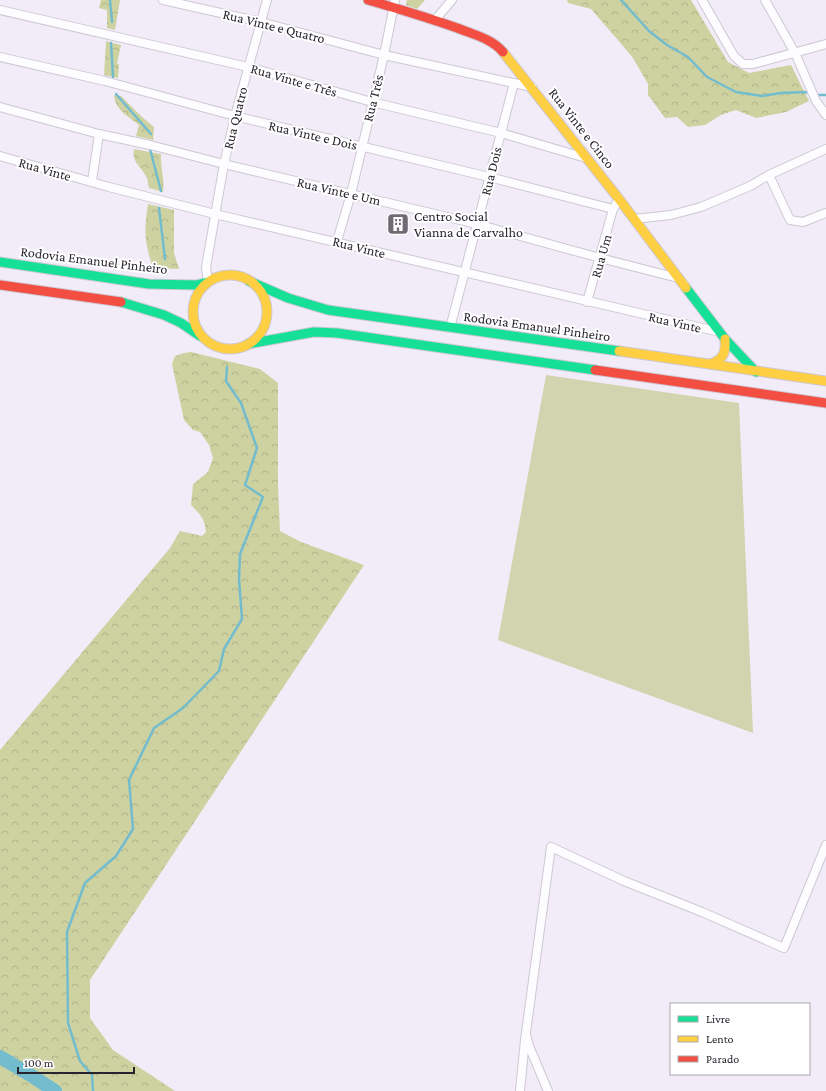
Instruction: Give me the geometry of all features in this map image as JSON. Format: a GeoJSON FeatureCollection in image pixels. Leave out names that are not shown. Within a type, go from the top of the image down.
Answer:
{"type":"FeatureCollection","features":[{"type":"Feature","properties":{"kind":"main road","name":"Rua Vinte e Cinco"},"geometry":{"type":"LineString","coordinates":[[368,0],[394,3],[484,38],[498,46],[532,87],[619,199],[723,336],[756,372]]}},
{"type":"Feature","properties":{"kind":"main road","name":"Rodovia Emanuel Pinheiro"},"geometry":{"type":"LineString","coordinates":[[0,262],[149,284],[196,285],[208,282]]}},
{"type":"Feature","properties":{"kind":"main road"},"geometry":{"type":"LineString","coordinates":[[205,340],[193,317],[193,308],[198,293],[208,282],[221,276],[236,276],[249,281],[256,287],[262,294],[267,311],[265,324],[258,336],[248,344]]}},
{"type":"Feature","properties":{"kind":"main road","name":"Rodovia Emanuel Pinheiro"},"geometry":{"type":"LineString","coordinates":[[249,281],[267,291],[307,306],[450,328],[826,381]]}},
{"type":"Feature","properties":{"kind":"main road"},"geometry":{"type":"LineString","coordinates":[[0,285],[121,302],[164,315],[181,323],[215,346],[226,349],[238,348],[248,344],[293,334],[314,332],[337,333],[826,403]]}},
{"type":"Feature","properties":{"kind":"main road"},"geometry":{"type":"LineString","coordinates":[[711,364],[720,361],[725,355],[726,347],[723,336]]}},
{"type":"Feature","properties":{"kind":"street","name":"Rua Vinte e Quatro"},"geometry":{"type":"LineString","coordinates":[[163,0],[261,22],[384,55]]}},
{"type":"Feature","properties":{"kind":"street","name":"Rua Quatro"},"geometry":{"type":"LineString","coordinates":[[208,282],[206,267],[224,164],[235,116],[267,0]]}},
{"type":"Feature","properties":{"kind":"street"},"geometry":{"type":"LineString","coordinates":[[435,20],[452,0]]}},
{"type":"Feature","properties":{"kind":"street"},"geometry":{"type":"LineString","coordinates":[[702,0],[734,56],[743,64],[753,64],[795,54],[826,44]]}},
{"type":"Feature","properties":{"kind":"street"},"geometry":{"type":"LineString","coordinates":[[765,0],[795,54],[816,101],[826,115]]}},
{"type":"Feature","properties":{"kind":"street","name":"Rua Três"},"geometry":{"type":"LineString","coordinates":[[337,241],[351,194],[384,55],[394,3]]}},
{"type":"Feature","properties":{"kind":"street","name":"Rua Vinte e Três"},"geometry":{"type":"LineString","coordinates":[[0,10],[248,67],[372,102],[501,133],[586,158]]}},
{"type":"Feature","properties":{"kind":"street"},"geometry":{"type":"LineString","coordinates":[[384,55],[532,87]]}},
{"type":"Feature","properties":{"kind":"street","name":"Rua Vinte e Dois"},"geometry":{"type":"LineString","coordinates":[[0,57],[105,81],[235,116],[489,177],[613,210]]}},
{"type":"Feature","properties":{"kind":"street","name":"Rua Dois"},"geometry":{"type":"LineString","coordinates":[[450,328],[514,83]]}},
{"type":"Feature","properties":{"kind":"street","name":"Rua Vinte e Um"},"geometry":{"type":"LineString","coordinates":[[0,107],[99,134],[477,224],[678,278]]}},
{"type":"Feature","properties":{"kind":"street"},"geometry":{"type":"LineString","coordinates":[[92,181],[99,134]]}},
{"type":"Feature","properties":{"kind":"street"},"geometry":{"type":"LineString","coordinates":[[634,219],[671,215],[701,207],[750,186],[769,175],[826,149]]}},
{"type":"Feature","properties":{"kind":"street","name":"Rua Vinte"},"geometry":{"type":"LineString","coordinates":[[0,156],[92,181],[108,187],[216,214],[337,241],[383,254],[588,302],[723,336]]}},
{"type":"Feature","properties":{"kind":"street"},"geometry":{"type":"LineString","coordinates":[[769,175],[790,220],[803,222],[826,213]]}},
{"type":"Feature","properties":{"kind":"street"},"geometry":{"type":"LineString","coordinates":[[613,210],[619,199]]}},
{"type":"Feature","properties":{"kind":"street","name":"Rua Um"},"geometry":{"type":"LineString","coordinates":[[588,302],[613,210]]}},
{"type":"Feature","properties":{"kind":"street"},"geometry":{"type":"LineString","coordinates":[[520,1091],[526,1032],[551,847],[624,881],[702,912],[784,948],[826,846]]}},
{"type":"Feature","properties":{"kind":"street"},"geometry":{"type":"LineString","coordinates":[[526,1032],[529,1046],[548,1091]]}},
{"type":"Feature","properties":{"kind":"green space"},"geometry":{"type":"Polygon","coordinates":[[[101,0],[120,0],[115,30],[107,28],[107,10],[99,8],[101,0]]]}},
{"type":"Feature","properties":{"kind":"green space"},"geometry":{"type":"Polygon","coordinates":[[[407,0],[425,0],[417,9],[406,5],[407,0]]]}},
{"type":"Feature","properties":{"kind":"green space"},"geometry":{"type":"Polygon","coordinates":[[[567,0],[691,0],[728,62],[749,73],[791,65],[809,101],[786,112],[756,118],[736,110],[721,115],[705,125],[688,127],[677,117],[665,118],[648,95],[648,84],[633,58],[591,9],[568,3],[567,0]]]}},
{"type":"Feature","properties":{"kind":"green space"},"geometry":{"type":"Polygon","coordinates":[[[106,41],[121,45],[117,64],[119,64],[118,78],[104,75],[106,41]]]}},
{"type":"Feature","properties":{"kind":"green space"},"geometry":{"type":"Polygon","coordinates":[[[114,95],[121,96],[154,127],[153,140],[136,136],[139,125],[119,109],[114,95]]]}},
{"type":"Feature","properties":{"kind":"green space"},"geometry":{"type":"Polygon","coordinates":[[[134,149],[161,154],[163,192],[149,188],[145,174],[135,161],[133,154],[134,149]]]}},
{"type":"Feature","properties":{"kind":"green space"},"geometry":{"type":"Polygon","coordinates":[[[148,204],[174,210],[174,253],[179,269],[153,268],[146,236],[148,204]]]}},
{"type":"Feature","properties":{"kind":"green space"},"geometry":{"type":"Polygon","coordinates":[[[191,352],[260,369],[278,383],[278,485],[280,531],[301,542],[364,565],[90,980],[90,1018],[113,1050],[175,1091],[0,1091],[0,750],[170,548],[180,531],[202,536],[206,532],[202,517],[191,505],[193,484],[208,472],[213,458],[209,445],[200,432],[193,430],[184,420],[172,364],[175,356],[191,352]]]}},
{"type":"Feature","properties":{"kind":"green space"},"geometry":{"type":"Polygon","coordinates":[[[546,375],[739,403],[753,733],[498,640],[546,375]]]}},
{"type":"Feature","properties":{"kind":"waterway"},"geometry":{"type":"LineString","coordinates":[[110,0],[112,22]]}},
{"type":"Feature","properties":{"kind":"waterway"},"geometry":{"type":"LineString","coordinates":[[621,0],[649,31],[667,45],[688,57],[707,77],[736,92],[762,96],[781,93],[806,92],[810,94]]}},
{"type":"Feature","properties":{"kind":"waterway"},"geometry":{"type":"LineString","coordinates":[[111,43],[113,77]]}},
{"type":"Feature","properties":{"kind":"waterway"},"geometry":{"type":"LineString","coordinates":[[116,94],[151,134]]}},
{"type":"Feature","properties":{"kind":"waterway"},"geometry":{"type":"LineString","coordinates":[[815,95],[826,95]]}},
{"type":"Feature","properties":{"kind":"waterway"},"geometry":{"type":"LineString","coordinates":[[150,149],[161,191]]}},
{"type":"Feature","properties":{"kind":"waterway"},"geometry":{"type":"LineString","coordinates":[[159,208],[165,259]]}},
{"type":"Feature","properties":{"kind":"waterway"},"geometry":{"type":"LineString","coordinates":[[93,1091],[92,1075],[80,1061],[68,1023],[67,932],[85,883],[116,856],[133,829],[129,780],[154,728],[183,708],[219,671],[224,649],[242,619],[239,579],[240,554],[263,497],[245,485],[257,448],[241,403],[226,381],[227,367]]}},
{"type":"Feature","properties":{"kind":"waterway"},"geometry":{"type":"LineString","coordinates":[[0,1057],[55,1091]]}},
{"type":"Feature","properties":{"kind":"traffic: fast"},"geometry":{"type":"LineString","coordinates":[[0,262],[149,284],[196,285],[208,282]]}},
{"type":"Feature","properties":{"kind":"traffic: fast"},"geometry":{"type":"LineString","coordinates":[[249,281],[288,298],[328,310],[619,351]]}},
{"type":"Feature","properties":{"kind":"traffic: fast"},"geometry":{"type":"LineString","coordinates":[[686,288],[725,339],[756,372]]}},
{"type":"Feature","properties":{"kind":"traffic: fast"},"geometry":{"type":"LineString","coordinates":[[121,302],[164,315],[181,323],[200,336]]}},
{"type":"Feature","properties":{"kind":"traffic: fast"},"geometry":{"type":"LineString","coordinates":[[248,344],[314,332],[337,333],[595,370]]}},
{"type":"Feature","properties":{"kind":"traffic: slow"},"geometry":{"type":"LineString","coordinates":[[503,52],[619,199],[686,288]]}},
{"type":"Feature","properties":{"kind":"traffic: slow"},"geometry":{"type":"LineString","coordinates":[[230,275],[244,278],[256,286],[264,298],[267,312],[264,326],[256,338],[244,346],[230,349],[216,346],[204,338],[196,326],[193,312],[196,298],[204,286],[216,278],[230,275]]}},
{"type":"Feature","properties":{"kind":"traffic: slow"},"geometry":{"type":"LineString","coordinates":[[711,364],[719,360],[723,354],[725,339]]}},
{"type":"Feature","properties":{"kind":"traffic: slow"},"geometry":{"type":"LineString","coordinates":[[619,351],[826,381]]}},
{"type":"Feature","properties":{"kind":"traffic: jam"},"geometry":{"type":"LineString","coordinates":[[368,0],[425,17],[477,35],[494,44],[503,52]]}},
{"type":"Feature","properties":{"kind":"traffic: jam"},"geometry":{"type":"LineString","coordinates":[[0,285],[121,302]]}},
{"type":"Feature","properties":{"kind":"traffic: jam"},"geometry":{"type":"LineString","coordinates":[[595,370],[826,403]]}},
{"type":"Feature","properties":{"kind":"place","name":"Centro Social Vianna de Carvalho"},"geometry":{"type":"Point","coordinates":[398,224]}}]}
